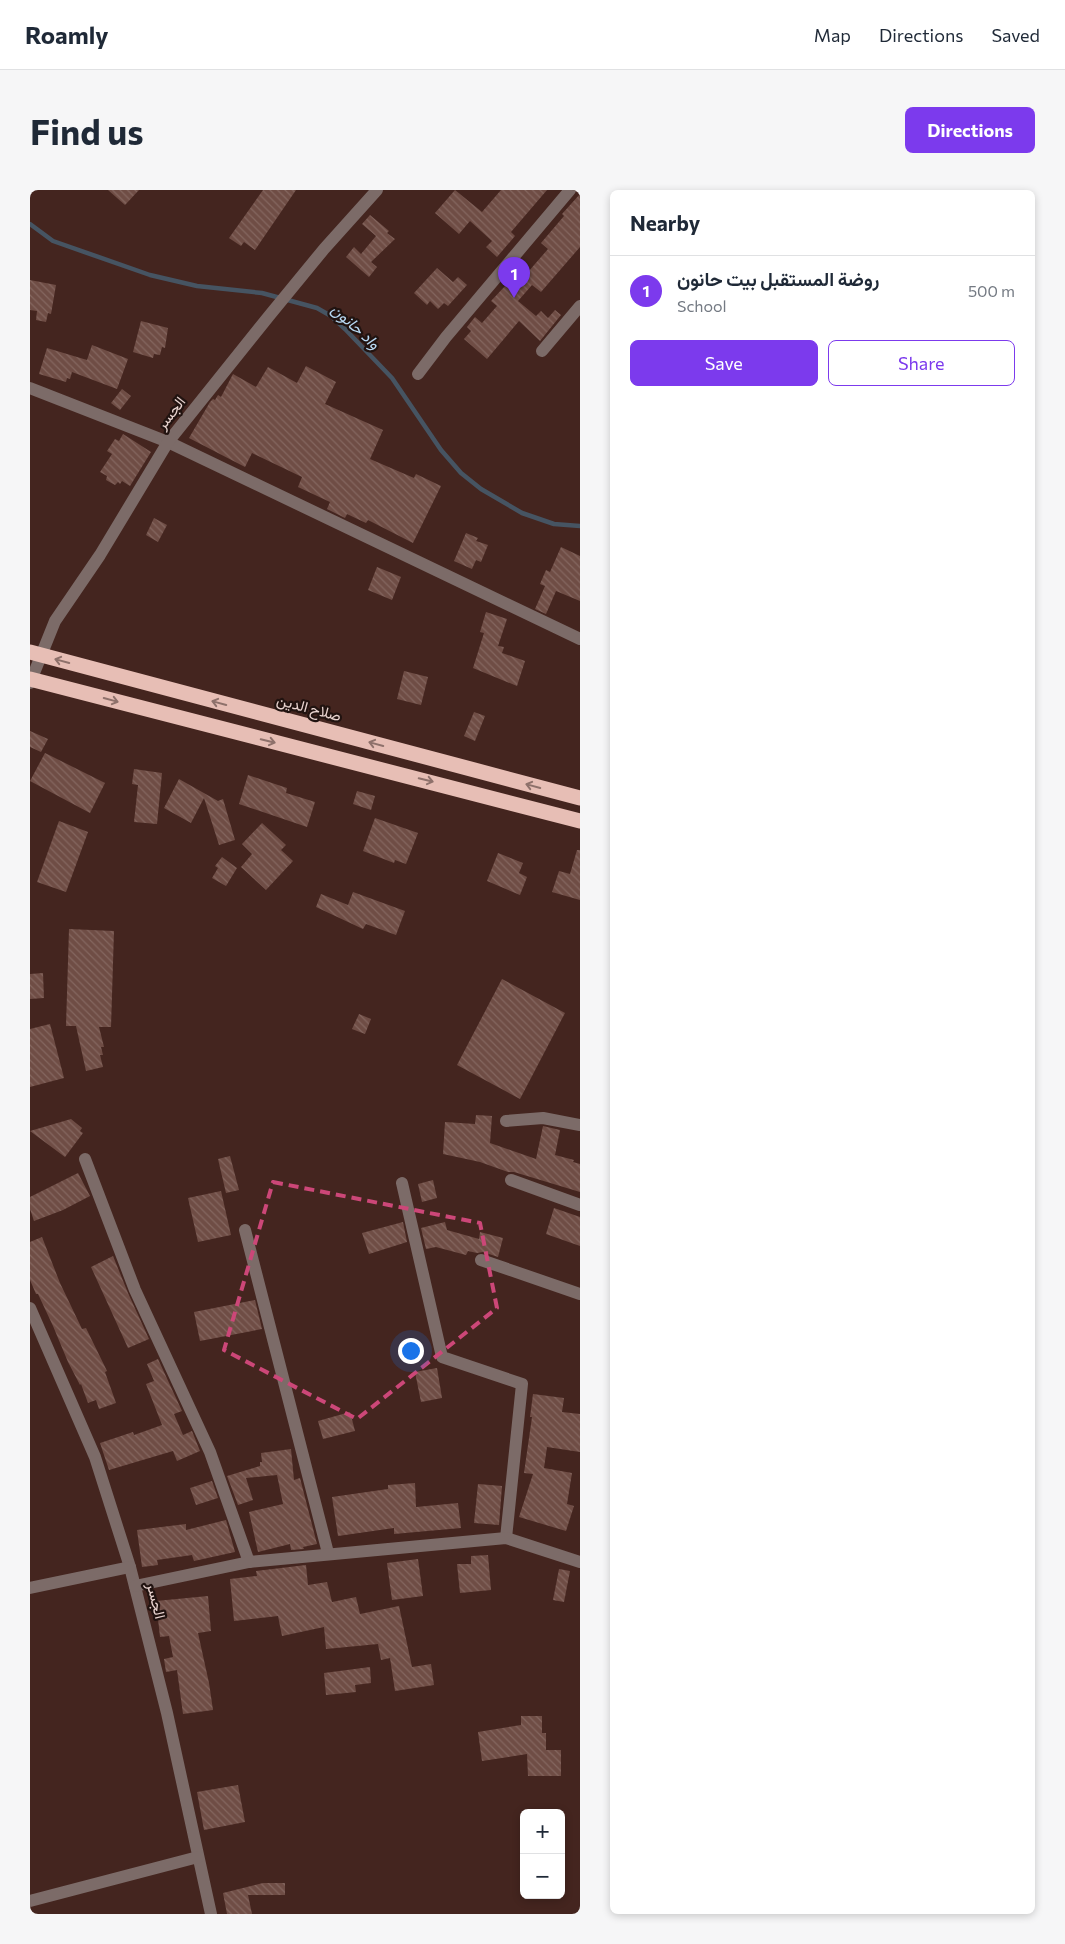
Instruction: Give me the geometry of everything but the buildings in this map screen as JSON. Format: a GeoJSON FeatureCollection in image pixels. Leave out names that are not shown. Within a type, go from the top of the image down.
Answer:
{"type":"FeatureCollection","features":[{"type":"Feature","properties":{"kind":"highway","name":"صلاح الدين"},"geometry":{"type":"LineString","coordinates":[[36,653],[580,798]]}},
{"type":"Feature","properties":{"kind":"highway"},"geometry":{"type":"LineString","coordinates":[[30,680],[580,821]]}},
{"type":"Feature","properties":{"kind":"street","name":"الجسر"},"geometry":{"type":"LineString","coordinates":[[30,680],[36,653],[100,554],[168,442],[324,249],[377,190]]}},
{"type":"Feature","properties":{"kind":"street"},"geometry":{"type":"LineString","coordinates":[[418,374],[446,337],[570,190]]}},
{"type":"Feature","properties":{"kind":"street"},"geometry":{"type":"LineString","coordinates":[[542,351],[580,306]]}},
{"type":"Feature","properties":{"kind":"street"},"geometry":{"type":"LineString","coordinates":[[30,388],[168,442],[580,639]]}},
{"type":"Feature","properties":{"kind":"street"},"geometry":{"type":"LineString","coordinates":[[506,1121],[543,1118],[580,1125]]}},
{"type":"Feature","properties":{"kind":"street"},"geometry":{"type":"LineString","coordinates":[[85,1159],[135,1290],[210,1452],[249,1562]]}},
{"type":"Feature","properties":{"kind":"street"},"geometry":{"type":"LineString","coordinates":[[512,1180],[580,1205]]}},
{"type":"Feature","properties":{"kind":"street"},"geometry":{"type":"LineString","coordinates":[[402,1183],[442,1357],[522,1384],[506,1538]]}},
{"type":"Feature","properties":{"kind":"street"},"geometry":{"type":"LineString","coordinates":[[245,1230],[328,1553]]}},
{"type":"Feature","properties":{"kind":"street"},"geometry":{"type":"LineString","coordinates":[[481,1260],[580,1294]]}},
{"type":"Feature","properties":{"kind":"street","name":"الجسر"},"geometry":{"type":"LineString","coordinates":[[30,1308],[95,1457],[130,1567],[168,1713],[212,1914]]}},
{"type":"Feature","properties":{"kind":"street"},"geometry":{"type":"LineString","coordinates":[[135,1586],[249,1562],[328,1553],[506,1538],[580,1562]]}},
{"type":"Feature","properties":{"kind":"street"},"geometry":{"type":"LineString","coordinates":[[30,1588],[130,1567]]}},
{"type":"Feature","properties":{"kind":"street"},"geometry":{"type":"LineString","coordinates":[[30,1901],[198,1856]]}},
{"type":"Feature","properties":{"kind":"highlighted area"},"geometry":{"type":"Polygon","coordinates":[[[273,1182],[480,1223],[497,1308],[357,1419],[224,1350],[273,1182]]]}},
{"type":"Feature","properties":{"kind":"waterway","name":"واد حانون"},"geometry":{"type":"LineString","coordinates":[[30,224],[53,241],[150,275],[197,286],[262,293],[317,308],[331,316],[345,329],[392,378],[441,450],[461,473],[481,489],[522,513],[554,524],[580,526]]}},
{"type":"Feature","properties":{"kind":"place","name":"روضة المستقبل بيت حانون"},"geometry":{"type":"Point","coordinates":[514,298]}}]}
